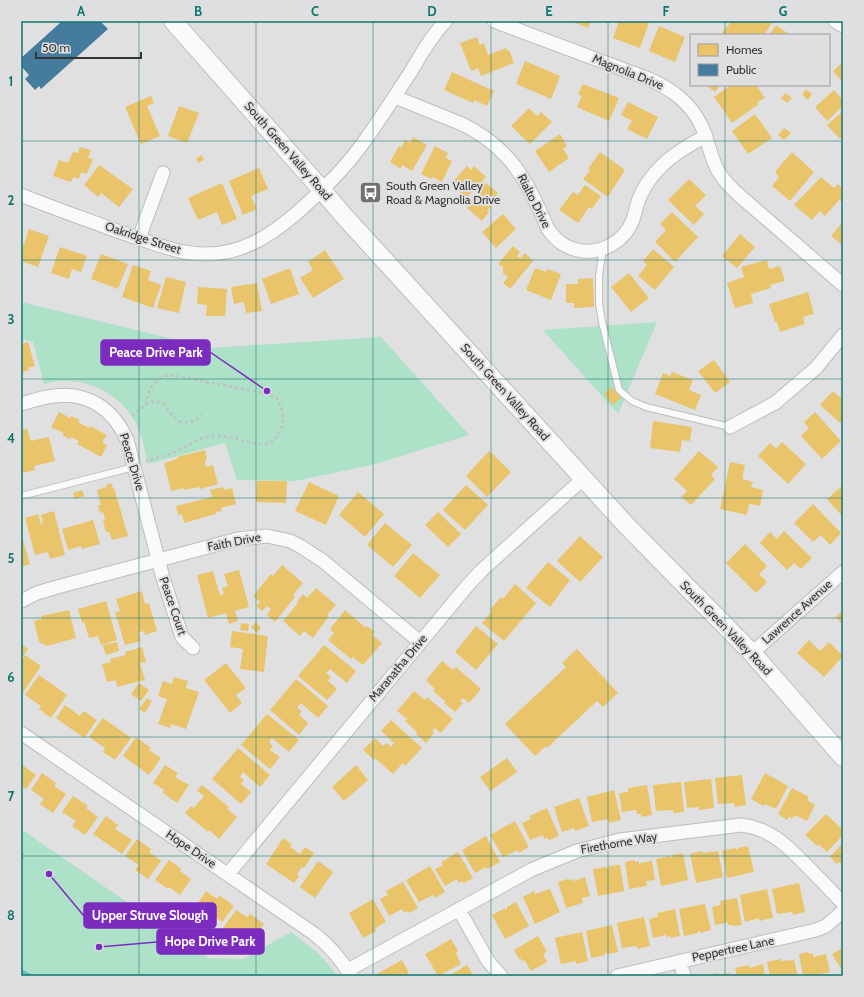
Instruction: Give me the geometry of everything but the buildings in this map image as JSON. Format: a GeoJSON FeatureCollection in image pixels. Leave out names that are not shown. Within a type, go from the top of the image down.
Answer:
{"type":"FeatureCollection","features":[{"type":"Feature","properties":{"kind":"main road","name":"South Green Valley Road"},"geometry":{"type":"LineString","coordinates":[[173,21],[344,216],[626,525],[752,653],[843,757]]}},
{"type":"Feature","properties":{"kind":"street"},"geometry":{"type":"LineString","coordinates":[[322,190],[353,158],[395,97],[426,45],[446,21]]}},
{"type":"Feature","properties":{"kind":"street","name":"Magnolia Drive"},"geometry":{"type":"LineString","coordinates":[[494,21],[649,79],[670,90],[686,103],[694,113],[706,136],[718,170],[732,189],[843,285]]}},
{"type":"Feature","properties":{"kind":"street"},"geometry":{"type":"LineString","coordinates":[[835,21],[843,26]]}},
{"type":"Feature","properties":{"kind":"street","name":"Rialto Drive"},"geometry":{"type":"LineString","coordinates":[[395,97],[450,118],[473,129],[500,150],[513,164],[526,182],[548,229],[558,241],[573,249],[590,251],[603,248],[618,241],[632,222],[639,200],[651,177],[680,150],[706,136]]}},
{"type":"Feature","properties":{"kind":"street"},"geometry":{"type":"LineString","coordinates":[[139,238],[163,173]]}},
{"type":"Feature","properties":{"kind":"street","name":"Oakridge Street"},"geometry":{"type":"LineString","coordinates":[[21,195],[139,238],[186,252],[216,253],[239,249],[259,241],[281,227],[322,190]]}},
{"type":"Feature","properties":{"kind":"street"},"geometry":{"type":"LineString","coordinates":[[730,427],[775,403],[816,368],[843,335]]}},
{"type":"Feature","properties":{"kind":"street","name":"Peace Drive"},"geometry":{"type":"LineString","coordinates":[[21,404],[55,396],[75,396],[92,401],[109,412],[116,419],[127,440],[159,560]]}},
{"type":"Feature","properties":{"kind":"street","name":"Maranatha Drive"},"geometry":{"type":"LineString","coordinates":[[228,874],[420,642],[482,570],[584,478]]}},
{"type":"Feature","properties":{"kind":"street","name":"Faith Drive"},"geometry":{"type":"LineString","coordinates":[[21,601],[37,593],[238,539],[253,536],[267,536],[290,541],[306,549],[323,561],[420,642]]}},
{"type":"Feature","properties":{"kind":"street","name":"Peace Court"},"geometry":{"type":"LineString","coordinates":[[159,560],[163,578],[182,637],[193,648]]}},
{"type":"Feature","properties":{"kind":"street","name":"Lawrence Avenue"},"geometry":{"type":"LineString","coordinates":[[752,653],[843,572]]}},
{"type":"Feature","properties":{"kind":"street","name":"Hope Drive"},"geometry":{"type":"LineString","coordinates":[[21,733],[324,941],[337,955],[349,973]]}},
{"type":"Feature","properties":{"kind":"street","name":"Firethorne Way"},"geometry":{"type":"LineString","coordinates":[[349,973],[530,870],[576,850],[620,840],[741,825],[755,827],[776,837],[787,846],[843,903]]}},
{"type":"Feature","properties":{"kind":"street"},"geometry":{"type":"LineString","coordinates":[[459,910],[488,961],[501,976]]}},
{"type":"Feature","properties":{"kind":"street","name":"Peppertree Lane"},"geometry":{"type":"LineString","coordinates":[[617,976],[816,930],[826,926],[843,911]]}},
{"type":"Feature","properties":{"kind":"street"},"geometry":{"type":"LineString","coordinates":[[680,961],[684,976]]}},
{"type":"Feature","properties":{"kind":"lane"},"geometry":{"type":"LineString","coordinates":[[603,248],[599,276],[600,308],[619,390],[632,401],[646,407],[730,427]]}},
{"type":"Feature","properties":{"kind":"lane"},"geometry":{"type":"LineString","coordinates":[[21,496],[134,465]]}},
{"type":"Feature","properties":{"kind":"path"},"geometry":{"type":"LineString","coordinates":[[134,465],[174,453],[202,438],[216,436],[232,437],[254,444],[266,444],[278,437],[285,423],[282,408],[277,398],[263,393],[177,376],[165,375],[152,386],[146,399],[146,405]]}},
{"type":"Feature","properties":{"kind":"path"},"geometry":{"type":"LineString","coordinates":[[132,416],[151,401],[160,402],[174,418],[180,422],[188,423],[197,420],[202,415]]}},
{"type":"Feature","properties":{"kind":"green space"},"geometry":{"type":"Polygon","coordinates":[[[21,302],[210,348],[381,337],[469,435],[372,465],[295,481],[237,480],[225,443],[148,464],[137,425],[130,413],[121,403],[98,388],[85,383],[57,381],[44,384],[33,342],[21,339],[21,302]]]}},
{"type":"Feature","properties":{"kind":"green space"},"geometry":{"type":"Polygon","coordinates":[[[657,322],[618,414],[543,330],[657,322]]]}},
{"type":"Feature","properties":{"kind":"green space"},"geometry":{"type":"Polygon","coordinates":[[[21,829],[208,958],[243,959],[291,932],[316,952],[337,976],[21,976],[21,829]]]}},
{"type":"Feature","properties":{"kind":"waterway"},"geometry":{"type":"LineString","coordinates":[[21,971],[30,976]]}},
{"type":"Feature","properties":{"kind":"place","name":"South Green Valley Road & Magnolia Drive"},"geometry":{"type":"Point","coordinates":[370,193]}},
{"type":"Feature","properties":{"kind":"place","name":"Peace Drive Park"},"geometry":{"type":"Point","coordinates":[267,391]}},
{"type":"Feature","properties":{"kind":"place","name":"Upper Struve Slough"},"geometry":{"type":"Point","coordinates":[49,874]}},
{"type":"Feature","properties":{"kind":"place","name":"Hope Drive Park"},"geometry":{"type":"Point","coordinates":[99,947]}}]}
